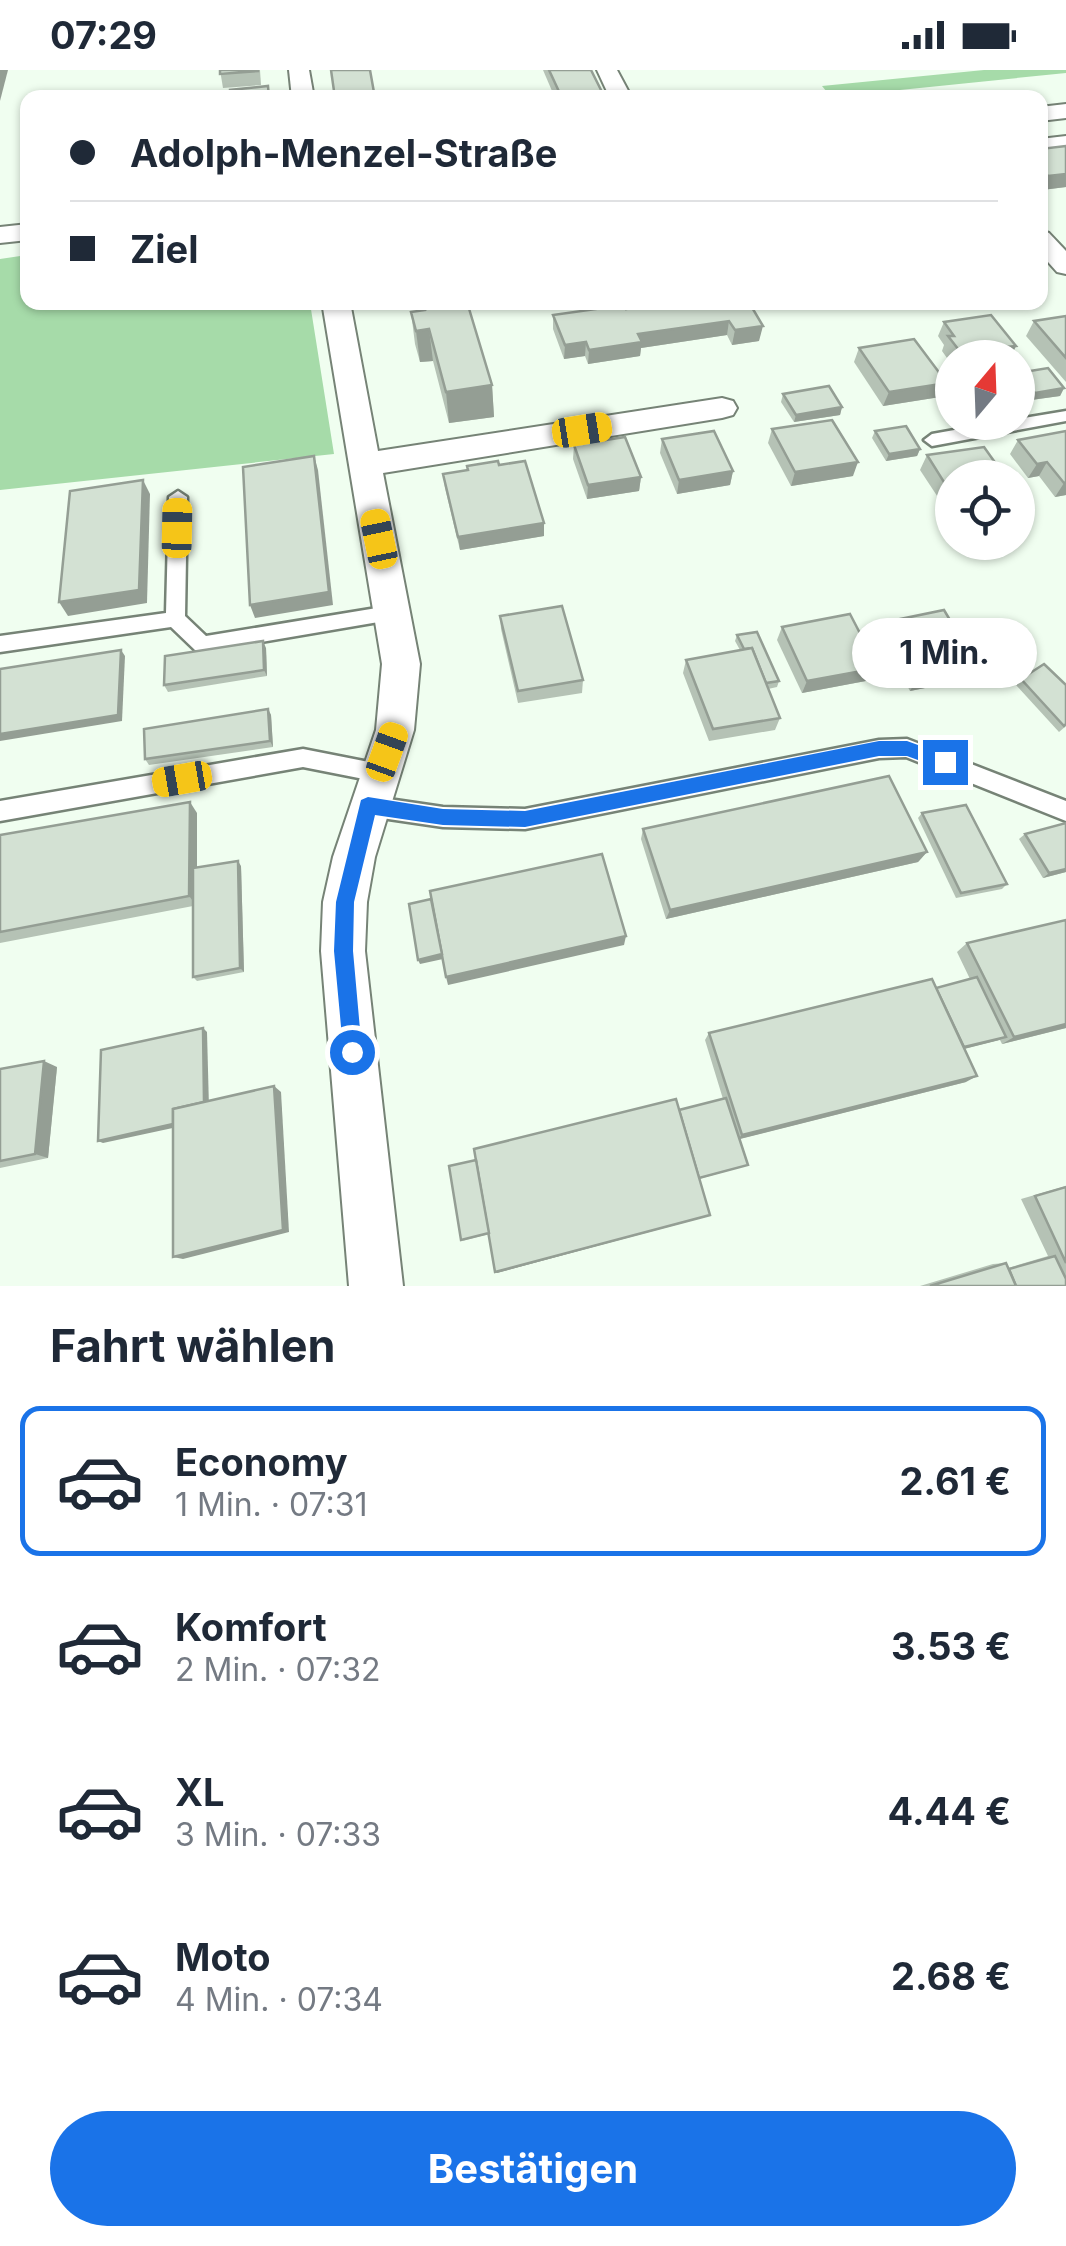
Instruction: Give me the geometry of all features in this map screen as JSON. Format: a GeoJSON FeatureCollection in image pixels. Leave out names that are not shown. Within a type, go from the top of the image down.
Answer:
{"type":"FeatureCollection","features":[{"type":"Feature","properties":{"kind":"street"},"geometry":{"type":"LineString","coordinates":[[1048,247],[1066,266]]}},
{"type":"Feature","properties":{"kind":"street"},"geometry":{"type":"LineString","coordinates":[[337,310],[363,465],[395,613],[401,664],[395,730],[373,789],[345,902],[343,951],[376,1286]]}},
{"type":"Feature","properties":{"kind":"street"},"geometry":{"type":"LineString","coordinates":[[363,465],[722,408]]}},
{"type":"Feature","properties":{"kind":"lane"},"geometry":{"type":"LineString","coordinates":[[932,440],[1066,416]]}},
{"type":"Feature","properties":{"kind":"lane"},"geometry":{"type":"LineString","coordinates":[[178,497],[176,619],[202,644],[395,613]]}},
{"type":"Feature","properties":{"kind":"lane"},"geometry":{"type":"LineString","coordinates":[[0,644],[176,619]]}},
{"type":"Feature","properties":{"kind":"lane"},"geometry":{"type":"LineString","coordinates":[[0,810],[303,758],[443,817],[525,819],[879,749],[907,748],[1066,811]]}},
{"type":"Feature","properties":{"kind":"green space"},"geometry":{"type":"Polygon","coordinates":[[[984,70],[1066,70],[900,90],[825,90],[822,86],[984,70]]]}},
{"type":"Feature","properties":{"kind":"green space"},"geometry":{"type":"Polygon","coordinates":[[[20,256],[20,310],[311,310],[334,454],[0,490],[0,259],[20,256]]]}},
{"type":"Feature","properties":{"kind":"building"},"geometry":{"type":"Polygon","coordinates":[[[220,70],[258,70],[258,71],[220,74],[220,70]]]}},
{"type":"Feature","properties":{"kind":"building"},"geometry":{"type":"Polygon","coordinates":[[[331,70],[370,70],[374,90],[334,90],[331,70]]]}},
{"type":"Feature","properties":{"kind":"building"},"geometry":{"type":"Polygon","coordinates":[[[549,70],[591,70],[601,90],[558,90],[549,70]]]}},
{"type":"Feature","properties":{"kind":"building"},"geometry":{"type":"Polygon","coordinates":[[[268,86],[268,90],[230,90],[268,86]]]}},
{"type":"Feature","properties":{"kind":"building"},"geometry":{"type":"Polygon","coordinates":[[[1066,146],[1066,174],[1048,176],[1048,148],[1066,146]]]}},
{"type":"Feature","properties":{"kind":"building"},"geometry":{"type":"Polygon","coordinates":[[[469,310],[492,385],[446,392],[429,329],[416,331],[411,312],[469,310]]]}},
{"type":"Feature","properties":{"kind":"building"},"geometry":{"type":"Polygon","coordinates":[[[588,310],[754,310],[763,326],[735,330],[729,321],[638,334],[642,342],[589,350],[586,342],[565,345],[553,315],[588,310]]]}},
{"type":"Feature","properties":{"kind":"building"},"geometry":{"type":"Polygon","coordinates":[[[991,315],[1011,340],[951,340],[948,336],[954,336],[944,322],[991,315]]]}},
{"type":"Feature","properties":{"kind":"building"},"geometry":{"type":"Polygon","coordinates":[[[1066,316],[1066,358],[1034,321],[1066,316]]]}},
{"type":"Feature","properties":{"kind":"building"},"geometry":{"type":"Polygon","coordinates":[[[914,339],[935,367],[935,385],[889,392],[859,348],[914,339]]]}},
{"type":"Feature","properties":{"kind":"building"},"geometry":{"type":"Polygon","coordinates":[[[1048,368],[1064,388],[1035,393],[1035,370],[1048,368]]]}},
{"type":"Feature","properties":{"kind":"building"},"geometry":{"type":"Polygon","coordinates":[[[829,386],[842,407],[796,415],[783,394],[829,386]]]}},
{"type":"Feature","properties":{"kind":"building"},"geometry":{"type":"Polygon","coordinates":[[[832,420],[858,462],[795,472],[772,429],[832,420]]]}},
{"type":"Feature","properties":{"kind":"building"},"geometry":{"type":"Polygon","coordinates":[[[906,426],[920,449],[889,454],[875,431],[906,426]]]}},
{"type":"Feature","properties":{"kind":"building"},"geometry":{"type":"Polygon","coordinates":[[[714,431],[733,471],[679,480],[662,439],[714,431]]]}},
{"type":"Feature","properties":{"kind":"building"},"geometry":{"type":"Polygon","coordinates":[[[1066,431],[1066,482],[1047,462],[1037,464],[1018,440],[1035,440],[1035,437],[1066,431]]]}},
{"type":"Feature","properties":{"kind":"building"},"geometry":{"type":"Polygon","coordinates":[[[625,437],[641,477],[588,485],[574,445],[625,437]]]}},
{"type":"Feature","properties":{"kind":"building"},"geometry":{"type":"Polygon","coordinates":[[[984,447],[993,460],[935,460],[935,468],[927,455],[984,447]]]}},
{"type":"Feature","properties":{"kind":"building"},"geometry":{"type":"Polygon","coordinates":[[[314,456],[329,592],[250,605],[243,467],[314,456]]]}},
{"type":"Feature","properties":{"kind":"building"},"geometry":{"type":"Polygon","coordinates":[[[498,461],[499,465],[525,461],[544,523],[458,537],[443,474],[498,461]]]}},
{"type":"Feature","properties":{"kind":"building"},"geometry":{"type":"Polygon","coordinates":[[[143,480],[139,590],[59,602],[70,491],[143,480]]]}},
{"type":"Feature","properties":{"kind":"building"},"geometry":{"type":"Polygon","coordinates":[[[562,606],[583,680],[518,691],[500,616],[562,606]]]}},
{"type":"Feature","properties":{"kind":"building"},"geometry":{"type":"Polygon","coordinates":[[[944,610],[978,667],[917,679],[886,622],[944,610]]]}},
{"type":"Feature","properties":{"kind":"building"},"geometry":{"type":"Polygon","coordinates":[[[850,614],[878,668],[807,681],[782,627],[850,614]]]}},
{"type":"Feature","properties":{"kind":"building"},"geometry":{"type":"Polygon","coordinates":[[[757,632],[779,681],[766,683],[752,648],[744,649],[737,635],[757,632]]]}},
{"type":"Feature","properties":{"kind":"building"},"geometry":{"type":"Polygon","coordinates":[[[263,641],[264,670],[164,685],[165,656],[263,641]]]}},
{"type":"Feature","properties":{"kind":"building"},"geometry":{"type":"Polygon","coordinates":[[[752,648],[780,718],[713,729],[686,660],[752,648]]]}},
{"type":"Feature","properties":{"kind":"building"},"geometry":{"type":"Polygon","coordinates":[[[121,650],[118,715],[0,734],[0,669],[121,650]]]}},
{"type":"Feature","properties":{"kind":"building"},"geometry":{"type":"Polygon","coordinates":[[[1044,664],[1066,685],[1064,726],[1021,679],[1044,664]]]}},
{"type":"Feature","properties":{"kind":"building"},"geometry":{"type":"Polygon","coordinates":[[[268,709],[270,741],[145,759],[144,729],[268,709]]]}},
{"type":"Feature","properties":{"kind":"building"},"geometry":{"type":"Polygon","coordinates":[[[889,776],[927,852],[670,910],[643,829],[889,776]]]}},
{"type":"Feature","properties":{"kind":"building"},"geometry":{"type":"Polygon","coordinates":[[[190,802],[189,896],[0,932],[0,835],[190,802]]]}},
{"type":"Feature","properties":{"kind":"building"},"geometry":{"type":"Polygon","coordinates":[[[966,805],[1007,884],[961,893],[922,813],[966,805]]]}},
{"type":"Feature","properties":{"kind":"building"},"geometry":{"type":"Polygon","coordinates":[[[1066,823],[1066,869],[1049,873],[1025,834],[1066,823]]]}},
{"type":"Feature","properties":{"kind":"building"},"geometry":{"type":"Polygon","coordinates":[[[602,854],[626,936],[446,977],[430,891],[602,854]]]}},
{"type":"Feature","properties":{"kind":"building"},"geometry":{"type":"Polygon","coordinates":[[[238,861],[240,968],[193,977],[193,868],[238,861]]]}},
{"type":"Feature","properties":{"kind":"building"},"geometry":{"type":"Polygon","coordinates":[[[431,899],[442,954],[418,960],[409,904],[431,899]]]}},
{"type":"Feature","properties":{"kind":"building"},"geometry":{"type":"Polygon","coordinates":[[[1066,920],[1066,1024],[1014,1037],[967,943],[1066,920]]]}},
{"type":"Feature","properties":{"kind":"building"},"geometry":{"type":"Polygon","coordinates":[[[977,977],[1006,1037],[964,1047],[936,988],[977,977]]]}},
{"type":"Feature","properties":{"kind":"building"},"geometry":{"type":"Polygon","coordinates":[[[932,979],[977,1076],[742,1135],[709,1033],[932,979]]]}},
{"type":"Feature","properties":{"kind":"building"},"geometry":{"type":"Polygon","coordinates":[[[203,1028],[204,1102],[173,1109],[173,1124],[98,1141],[101,1050],[203,1028]]]}},
{"type":"Feature","properties":{"kind":"building"},"geometry":{"type":"Polygon","coordinates":[[[44,1061],[35,1154],[0,1161],[0,1069],[44,1061]]]}},
{"type":"Feature","properties":{"kind":"building"},"geometry":{"type":"Polygon","coordinates":[[[274,1086],[283,1230],[173,1257],[173,1109],[274,1086]]]}},
{"type":"Feature","properties":{"kind":"building"},"geometry":{"type":"Polygon","coordinates":[[[726,1098],[748,1165],[699,1178],[679,1110],[726,1098]]]}},
{"type":"Feature","properties":{"kind":"building"},"geometry":{"type":"Polygon","coordinates":[[[676,1099],[710,1215],[495,1272],[474,1149],[676,1099]]]}},
{"type":"Feature","properties":{"kind":"building"},"geometry":{"type":"Polygon","coordinates":[[[476,1160],[489,1233],[461,1240],[449,1166],[476,1160]]]}},
{"type":"Feature","properties":{"kind":"building"},"geometry":{"type":"Polygon","coordinates":[[[1066,1187],[1066,1263],[1035,1196],[1066,1187]]]}},
{"type":"Feature","properties":{"kind":"building"},"geometry":{"type":"Polygon","coordinates":[[[1055,1256],[1066,1286],[1016,1286],[1009,1269],[1055,1256]]]}},
{"type":"Feature","properties":{"kind":"building"},"geometry":{"type":"Polygon","coordinates":[[[1006,1263],[1016,1286],[930,1286],[1006,1263]]]}},
{"type":"Feature","properties":{"kind":"route"},"geometry":{"type":"LineString","coordinates":[[352,1052],[343,951],[345,902],[368,806],[443,817],[525,819],[879,749],[907,748],[945,762]]}}]}
